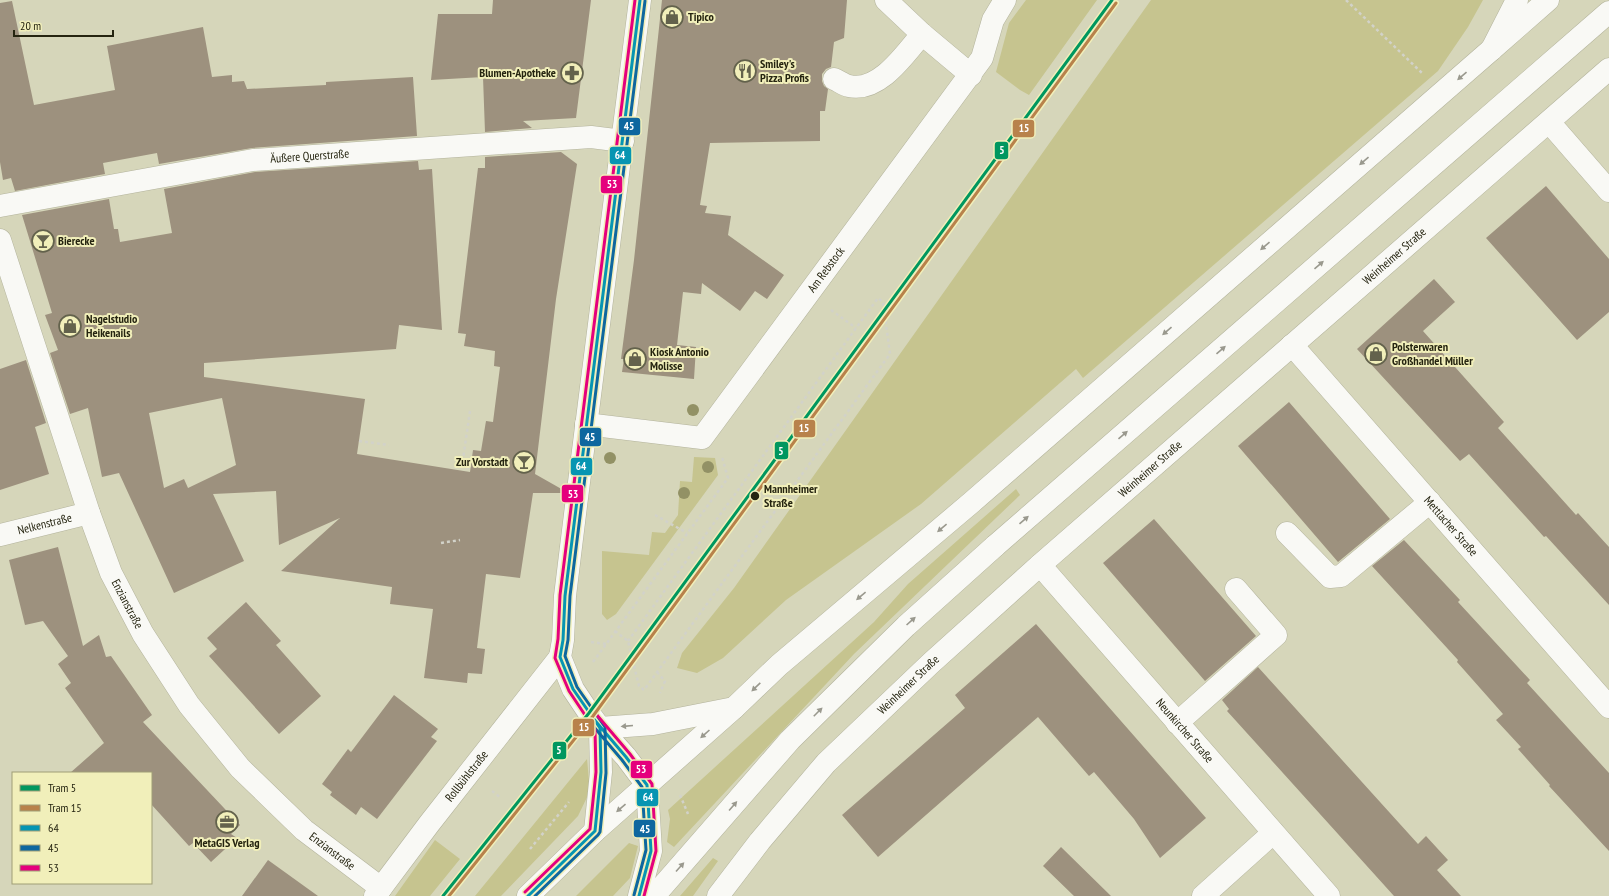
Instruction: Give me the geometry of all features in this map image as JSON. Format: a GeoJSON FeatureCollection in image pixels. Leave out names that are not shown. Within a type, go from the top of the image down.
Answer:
{"type":"FeatureCollection","features":[{"type":"Feature","properties":{"kind":"main road"},"geometry":{"type":"LineString","coordinates":[[639,896],[651,851],[647,786],[626,756],[600,728],[573,689],[560,656],[563,640],[565,596],[640,0]]}},
{"type":"Feature","properties":{"kind":"main road"},"geometry":{"type":"LineString","coordinates":[[886,0],[922,34],[970,75]]}},
{"type":"Feature","properties":{"kind":"main road","name":"Am Rebstock"},"geometry":{"type":"LineString","coordinates":[[702,438],[808,292],[982,58],[993,20],[1004,0]]}},
{"type":"Feature","properties":{"kind":"main road"},"geometry":{"type":"LineString","coordinates":[[1491,50],[1517,0]]}},
{"type":"Feature","properties":{"kind":"main road"},"geometry":{"type":"LineString","coordinates":[[528,896],[595,831],[734,708],[779,665],[972,502],[1548,0]]}},
{"type":"Feature","properties":{"kind":"main road"},"geometry":{"type":"LineString","coordinates":[[654,896],[790,740],[906,626],[995,546],[1609,12]]}},
{"type":"Feature","properties":{"kind":"main road"},"geometry":{"type":"LineString","coordinates":[[834,79],[848,86],[871,84],[894,67],[922,34]]}},
{"type":"Feature","properties":{"kind":"main road","name":"Weinheimer Straße"},"geometry":{"type":"LineString","coordinates":[[718,896],[760,841],[826,763],[931,663],[1040,565],[1609,69]]}},
{"type":"Feature","properties":{"kind":"main road"},"geometry":{"type":"LineString","coordinates":[[1549,122],[1609,191]]}},
{"type":"Feature","properties":{"kind":"main road","name":"Äußere Querstraße"},"geometry":{"type":"LineString","coordinates":[[0,206],[253,160],[590,137],[623,141]]}},
{"type":"Feature","properties":{"kind":"main road","name":"Enzianstraße"},"geometry":{"type":"LineString","coordinates":[[0,240],[89,513],[114,580],[143,634],[189,705],[240,768],[304,830],[378,892]]}},
{"type":"Feature","properties":{"kind":"main road","name":"Mettlacher Straße"},"geometry":{"type":"LineString","coordinates":[[1292,345],[1609,707]]}},
{"type":"Feature","properties":{"kind":"main road"},"geometry":{"type":"LineString","coordinates":[[586,424],[702,438]]}},
{"type":"Feature","properties":{"kind":"main road"},"geometry":{"type":"LineString","coordinates":[[1287,533],[1330,577],[1341,576],[1430,502]]}},
{"type":"Feature","properties":{"kind":"main road","name":"Nelkenstraße"},"geometry":{"type":"LineString","coordinates":[[0,535],[89,513]]}},
{"type":"Feature","properties":{"kind":"main road","name":"Neunkircher Straße"},"geometry":{"type":"LineString","coordinates":[[1040,565],[1329,896]]}},
{"type":"Feature","properties":{"kind":"main road"},"geometry":{"type":"LineString","coordinates":[[1177,723],[1276,635],[1236,589]]}},
{"type":"Feature","properties":{"kind":"main road","name":"Rollbühlstraße"},"geometry":{"type":"LineString","coordinates":[[378,892],[560,656]]}},
{"type":"Feature","properties":{"kind":"main road"},"geometry":{"type":"LineString","coordinates":[[600,728],[654,724],[734,708]]}},
{"type":"Feature","properties":{"kind":"main road"},"geometry":{"type":"LineString","coordinates":[[595,831],[601,772],[600,728]]}},
{"type":"Feature","properties":{"kind":"main road"},"geometry":{"type":"LineString","coordinates":[[1203,896],[1273,833]]}},
{"type":"Feature","properties":{"kind":"path"},"geometry":{"type":"LineString","coordinates":[[1346,0],[1405,55],[1442,93]]}},
{"type":"Feature","properties":{"kind":"path"},"geometry":{"type":"LineString","coordinates":[[615,631],[628,641],[639,686],[644,690],[890,354],[883,302],[878,298],[628,641]]}},
{"type":"Feature","properties":{"kind":"path"},"geometry":{"type":"LineString","coordinates":[[470,411],[462,466],[470,468]]}},
{"type":"Feature","properties":{"kind":"path"},"geometry":{"type":"LineString","coordinates":[[606,644],[728,478],[721,453],[702,438]]}},
{"type":"Feature","properties":{"kind":"path"},"geometry":{"type":"LineString","coordinates":[[359,441],[389,445]]}},
{"type":"Feature","properties":{"kind":"path"},"geometry":{"type":"LineString","coordinates":[[655,514],[687,533]]}},
{"type":"Feature","properties":{"kind":"path"},"geometry":{"type":"LineString","coordinates":[[441,543],[460,540]]}},
{"type":"Feature","properties":{"kind":"path"},"geometry":{"type":"LineString","coordinates":[[657,672],[665,681],[660,694]]}},
{"type":"Feature","properties":{"kind":"path"},"geometry":{"type":"LineString","coordinates":[[492,791],[501,798]]}},
{"type":"Feature","properties":{"kind":"path"},"geometry":{"type":"LineString","coordinates":[[530,849],[569,802]]}},
{"type":"Feature","properties":{"kind":"shaded area"},"geometry":{"type":"Polygon","coordinates":[[[1026,0],[1097,0],[1029,95],[996,72],[1009,23],[1026,0]]]}},
{"type":"Feature","properties":{"kind":"shaded area"},"geometry":{"type":"Polygon","coordinates":[[[1151,0],[1483,0],[1468,27],[1438,71],[1083,378],[1076,369],[921,504],[786,600],[723,658],[697,673],[677,668],[682,653],[734,588],[1151,0]]]}},
{"type":"Feature","properties":{"kind":"shaded area"},"geometry":{"type":"Polygon","coordinates":[[[694,457],[715,458],[718,475],[616,614],[607,620],[602,614],[602,551],[649,555],[652,532],[665,533],[678,515],[680,481],[692,482],[694,457]]]}},
{"type":"Feature","properties":{"kind":"shaded area"},"geometry":{"type":"Polygon","coordinates":[[[1016,489],[1020,495],[854,654],[674,847],[667,842],[670,819],[668,810],[874,622],[908,584],[1016,489]]]}},
{"type":"Feature","properties":{"kind":"shaded area"},"geometry":{"type":"Polygon","coordinates":[[[587,759],[590,791],[578,816],[501,896],[475,896],[587,759]]]}},
{"type":"Feature","properties":{"kind":"shaded area"},"geometry":{"type":"Polygon","coordinates":[[[435,840],[460,859],[430,896],[395,896],[435,840]]]}},
{"type":"Feature","properties":{"kind":"shaded area"},"geometry":{"type":"Polygon","coordinates":[[[629,843],[638,846],[630,878],[613,896],[576,896],[629,843]]]}},
{"type":"Feature","properties":{"kind":"shaded area"},"geometry":{"type":"Polygon","coordinates":[[[713,858],[718,861],[693,896],[680,896],[713,858]]]}},
{"type":"Feature","properties":{"kind":"building"},"geometry":{"type":"Polygon","coordinates":[[[493,0],[591,0],[576,118],[523,121],[532,128],[485,132],[483,77],[431,80],[438,14],[492,14],[493,0]]]}},
{"type":"Feature","properties":{"kind":"building"},"geometry":{"type":"Polygon","coordinates":[[[662,0],[847,0],[844,38],[834,42],[831,67],[826,69],[822,74],[824,86],[828,89],[825,111],[820,111],[820,141],[710,143],[700,205],[707,206],[705,213],[731,216],[728,235],[784,275],[767,299],[755,291],[740,311],[702,283],[701,294],[683,292],[677,345],[696,347],[694,379],[622,372],[624,359],[621,359],[634,260],[662,0]]]}},
{"type":"Feature","properties":{"kind":"building"},"geometry":{"type":"Polygon","coordinates":[[[12,1],[34,105],[115,90],[107,46],[203,27],[212,77],[232,75],[232,82],[244,81],[247,89],[326,85],[326,82],[413,77],[417,136],[252,148],[159,164],[157,153],[103,163],[105,174],[15,191],[11,178],[3,180],[0,162],[0,3],[12,1]]]}},
{"type":"Feature","properties":{"kind":"building"},"geometry":{"type":"Polygon","coordinates":[[[561,152],[577,164],[556,299],[535,474],[565,491],[565,493],[533,493],[520,578],[486,574],[477,648],[485,649],[482,674],[468,673],[467,683],[424,678],[433,609],[390,604],[392,587],[281,571],[340,518],[279,545],[276,491],[213,494],[244,561],[174,593],[119,473],[102,477],[88,408],[70,414],[50,353],[58,350],[45,315],[52,313],[22,215],[109,199],[114,229],[118,229],[120,242],[172,233],[164,189],[255,172],[418,161],[419,170],[432,169],[442,330],[399,325],[396,349],[204,363],[204,377],[365,399],[357,454],[470,472],[473,450],[481,451],[486,421],[493,422],[500,367],[494,366],[495,351],[464,346],[466,334],[458,333],[478,168],[485,168],[485,157],[561,152]],[[222,398],[149,413],[164,488],[184,479],[188,488],[236,465],[222,398]]]}},
{"type":"Feature","properties":{"kind":"building"},"geometry":{"type":"Polygon","coordinates":[[[1546,186],[1609,259],[1609,312],[1577,340],[1486,238],[1546,186]]]}},
{"type":"Feature","properties":{"kind":"building"},"geometry":{"type":"Polygon","coordinates":[[[1434,279],[1455,302],[1423,331],[1504,422],[1498,428],[1576,515],[1578,513],[1609,547],[1609,605],[1546,536],[1544,537],[1469,454],[1460,461],[1357,349],[1434,279]]]}},
{"type":"Feature","properties":{"kind":"building"},"geometry":{"type":"Polygon","coordinates":[[[26,360],[46,423],[35,427],[49,474],[0,490],[0,369],[26,360]]]}},
{"type":"Feature","properties":{"kind":"building"},"geometry":{"type":"Polygon","coordinates":[[[1289,402],[1390,519],[1338,562],[1238,446],[1289,402]]]}},
{"type":"Feature","properties":{"kind":"building"},"geometry":{"type":"Polygon","coordinates":[[[1154,519],[1256,636],[1205,681],[1103,563],[1154,519]]]}},
{"type":"Feature","properties":{"kind":"building"},"geometry":{"type":"Polygon","coordinates":[[[1404,540],[1460,600],[1458,602],[1530,680],[1527,683],[1609,773],[1609,851],[1549,786],[1550,785],[1518,749],[1521,747],[1496,720],[1503,714],[1457,662],[1458,660],[1372,566],[1404,540]]]}},
{"type":"Feature","properties":{"kind":"building"},"geometry":{"type":"Polygon","coordinates":[[[58,547],[83,646],[99,635],[106,657],[111,656],[152,715],[143,722],[240,825],[231,834],[237,838],[211,862],[193,843],[189,846],[152,805],[152,772],[71,772],[104,743],[65,688],[71,683],[58,664],[68,656],[43,621],[25,625],[9,560],[58,547]]]}},
{"type":"Feature","properties":{"kind":"building"},"geometry":{"type":"Polygon","coordinates":[[[246,602],[281,641],[276,645],[321,696],[279,734],[209,656],[217,649],[207,638],[246,602]]]}},
{"type":"Feature","properties":{"kind":"building"},"geometry":{"type":"Polygon","coordinates":[[[1036,624],[1206,818],[1160,858],[1134,819],[1094,772],[1089,776],[1038,717],[878,857],[842,815],[965,708],[955,695],[1036,624]]]}},
{"type":"Feature","properties":{"kind":"building"},"geometry":{"type":"Polygon","coordinates":[[[1258,667],[1418,844],[1426,836],[1448,860],[1437,870],[1461,896],[1394,896],[1227,711],[1229,709],[1222,700],[1258,667]]]}},
{"type":"Feature","properties":{"kind":"building"},"geometry":{"type":"Polygon","coordinates":[[[394,695],[438,729],[431,737],[437,741],[377,819],[361,807],[356,815],[330,795],[332,792],[322,784],[348,749],[351,752],[394,695]]]}},
{"type":"Feature","properties":{"kind":"building"},"geometry":{"type":"Polygon","coordinates":[[[1061,847],[1111,896],[1074,896],[1043,866],[1061,847]]]}},
{"type":"Feature","properties":{"kind":"building"},"geometry":{"type":"Polygon","coordinates":[[[268,860],[318,896],[242,896],[268,860]]]}},
{"type":"Feature","properties":{"kind":"tram line","name":"5"},"geometry":{"type":"LineString","coordinates":[[443,896],[589,713],[1112,0]]}},
{"type":"Feature","properties":{"kind":"tram line","name":"15"},"geometry":{"type":"LineString","coordinates":[[449,896],[593,716],[1116,3]]}},
{"type":"Feature","properties":{"kind":"transit line","name":"53"},"geometry":{"type":"LineString","coordinates":[[525,892],[590,829],[596,772],[595,730],[569,691],[555,658],[558,639],[560,595],[635,0]]}},
{"type":"Feature","properties":{"kind":"transit line","name":"64"},"geometry":{"type":"LineString","coordinates":[[528,896],[595,831],[601,772],[600,728],[573,689],[560,657],[563,640],[565,596],[640,0]]}},
{"type":"Feature","properties":{"kind":"transit line","name":"45"},"geometry":{"type":"LineString","coordinates":[[535,896],[600,832],[606,773],[605,727],[577,687],[565,656],[568,640],[570,596],[645,1]]}},
{"type":"Feature","properties":{"kind":"transit line","name":"53"},"geometry":{"type":"LineString","coordinates":[[596,714],[630,754],[652,784],[656,851],[644,896]]}},
{"type":"Feature","properties":{"kind":"transit line","name":"64"},"geometry":{"type":"LineString","coordinates":[[592,717],[626,757],[647,785],[651,851],[639,896]]}},
{"type":"Feature","properties":{"kind":"transit line","name":"45"},"geometry":{"type":"LineString","coordinates":[[588,720],[622,760],[642,787],[646,850],[634,895]]}},
{"type":"Feature","properties":{"kind":"place","name":"Tipico"},"geometry":{"type":"Point","coordinates":[672,17]}},
{"type":"Feature","properties":{"kind":"place","name":"Smiley's Pizza Profis"},"geometry":{"type":"Point","coordinates":[745,71]}},
{"type":"Feature","properties":{"kind":"place","name":"Blumen-Apotheke"},"geometry":{"type":"Point","coordinates":[572,73]}},
{"type":"Feature","properties":{"kind":"place","name":"Bierecke"},"geometry":{"type":"Point","coordinates":[43,241]}},
{"type":"Feature","properties":{"kind":"place","name":"Nagelstudio Heikenails"},"geometry":{"type":"Point","coordinates":[70,326]}},
{"type":"Feature","properties":{"kind":"place","name":"Polsterwaren Großhandel Müller"},"geometry":{"type":"Point","coordinates":[1376,354]}},
{"type":"Feature","properties":{"kind":"place","name":"Kiosk Antonio Molisse"},"geometry":{"type":"Point","coordinates":[635,359]}},
{"type":"Feature","properties":{"kind":"place","name":"Zur Vorstadt"},"geometry":{"type":"Point","coordinates":[524,462]}},
{"type":"Feature","properties":{"kind":"place","name":"Mannheimer Straße"},"geometry":{"type":"Point","coordinates":[755,496]}},
{"type":"Feature","properties":{"kind":"place","name":"MetaGIS Verlag"},"geometry":{"type":"Point","coordinates":[227,822]}}]}
